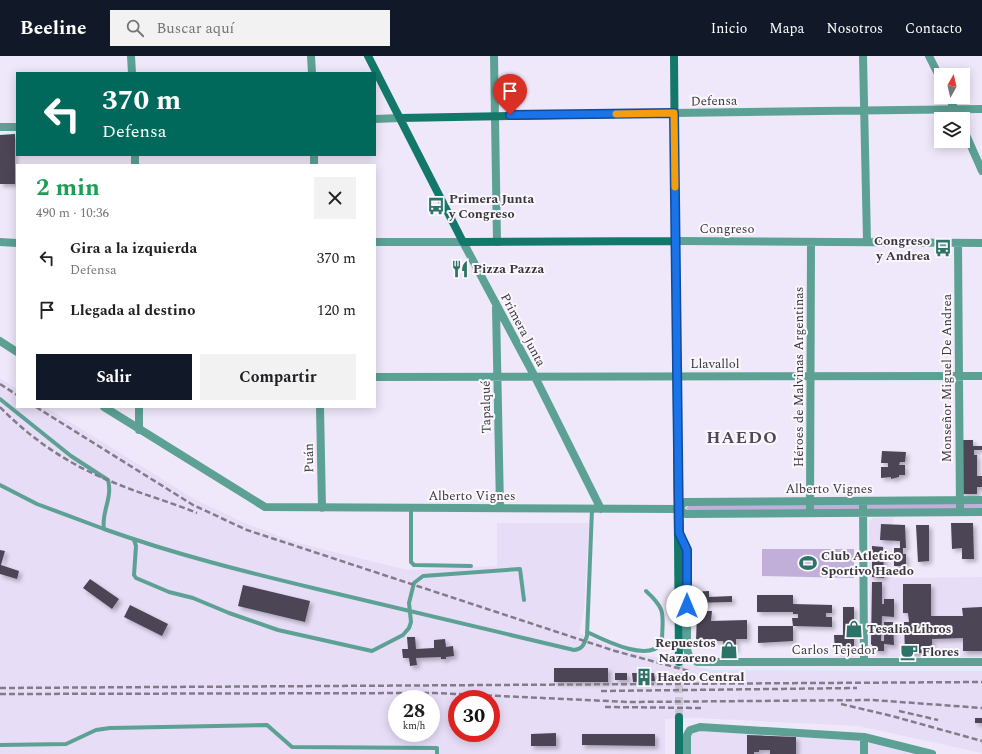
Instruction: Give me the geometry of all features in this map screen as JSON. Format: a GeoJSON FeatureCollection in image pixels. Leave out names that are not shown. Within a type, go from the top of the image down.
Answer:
{"type":"FeatureCollection","features":[{"type":"Feature","properties":{"kind":"street"},"geometry":{"type":"LineString","coordinates":[[131,56],[132,72]]}},
{"type":"Feature","properties":{"kind":"street"},"geometry":{"type":"LineString","coordinates":[[311,56],[312,72]]}},
{"type":"Feature","properties":{"kind":"street","name":"Primera Junta"},"geometry":{"type":"LineString","coordinates":[[368,56],[463,242],[535,377],[601,509]]}},
{"type":"Feature","properties":{"kind":"street"},"geometry":{"type":"LineString","coordinates":[[494,56],[497,242]]}},
{"type":"Feature","properties":{"kind":"street"},"geometry":{"type":"LineString","coordinates":[[674,56],[679,662]]}},
{"type":"Feature","properties":{"kind":"street"},"geometry":{"type":"LineString","coordinates":[[863,56],[867,241]]}},
{"type":"Feature","properties":{"kind":"street"},"geometry":{"type":"LineString","coordinates":[[929,56],[935,68]]}},
{"type":"Feature","properties":{"kind":"street"},"geometry":{"type":"LineString","coordinates":[[952,104],[955,110]]}},
{"type":"Feature","properties":{"kind":"street","name":"Defensa"},"geometry":{"type":"LineString","coordinates":[[376,119],[865,110],[982,110]]}},
{"type":"Feature","properties":{"kind":"street"},"geometry":{"type":"LineString","coordinates":[[0,127],[16,127]]}},
{"type":"Feature","properties":{"kind":"street"},"geometry":{"type":"LineString","coordinates":[[970,144],[982,171]]}},
{"type":"Feature","properties":{"kind":"street","name":"Congreso"},"geometry":{"type":"LineString","coordinates":[[376,242],[867,241],[982,243]]}},
{"type":"Feature","properties":{"kind":"street"},"geometry":{"type":"LineString","coordinates":[[0,242],[16,243]]}},
{"type":"Feature","properties":{"kind":"street","name":"Héroes de Malvinas Argentinas"},"geometry":{"type":"LineString","coordinates":[[810,513],[811,242]]}},
{"type":"Feature","properties":{"kind":"street","name":"Monseñor Miguel De Andrea"},"geometry":{"type":"LineString","coordinates":[[958,243],[960,512]]}},
{"type":"Feature","properties":{"kind":"street","name":"Tapalqué"},"geometry":{"type":"LineString","coordinates":[[496,305],[500,508]]}},
{"type":"Feature","properties":{"kind":"street"},"geometry":{"type":"LineString","coordinates":[[0,342],[16,351]]}},
{"type":"Feature","properties":{"kind":"street","name":"Llavallol"},"geometry":{"type":"LineString","coordinates":[[376,376],[982,376]]}},
{"type":"Feature","properties":{"kind":"street"},"geometry":{"type":"LineString","coordinates":[[106,408],[139,430]]}},
{"type":"Feature","properties":{"kind":"street"},"geometry":{"type":"LineString","coordinates":[[139,408],[139,430]]}},
{"type":"Feature","properties":{"kind":"street","name":"Puán"},"geometry":{"type":"LineString","coordinates":[[320,408],[322,508]]}},
{"type":"Feature","properties":{"kind":"street","name":"Alberto Vignes"},"geometry":{"type":"LineString","coordinates":[[139,430],[265,507],[678,509],[686,514],[982,512]]}},
{"type":"Feature","properties":{"kind":"street","name":"Alberto Vignes"},"geometry":{"type":"LineString","coordinates":[[678,509],[685,502],[982,500]]}},
{"type":"Feature","properties":{"kind":"street"},"geometry":{"type":"LineString","coordinates":[[863,501],[864,662]]}},
{"type":"Feature","properties":{"kind":"street","name":"Carlos Tejedor"},"geometry":{"type":"LineString","coordinates":[[679,533],[687,550],[689,656],[697,662],[982,662]]}},
{"type":"Feature","properties":{"kind":"street"},"geometry":{"type":"LineString","coordinates":[[679,717],[679,754]]}},
{"type":"Feature","properties":{"kind":"street"},"geometry":{"type":"LineString","coordinates":[[687,754],[687,736],[690,730],[700,727],[864,737],[932,754]]}},
{"type":"Feature","properties":{"kind":"street"},"geometry":{"type":"LineString","coordinates":[[864,737],[864,754]]}},
{"type":"Feature","properties":{"kind":"lane"},"geometry":{"type":"LineString","coordinates":[[0,399],[71,456],[108,480],[110,495],[103,522],[104,529]]}},
{"type":"Feature","properties":{"kind":"lane"},"geometry":{"type":"LineString","coordinates":[[0,485],[37,504],[134,540],[246,572],[410,613],[574,650],[584,646],[587,632],[592,509]]}},
{"type":"Feature","properties":{"kind":"lane"},"geometry":{"type":"LineString","coordinates":[[411,508],[411,562],[414,565],[471,566]]}},
{"type":"Feature","properties":{"kind":"lane"},"geometry":{"type":"LineString","coordinates":[[134,540],[136,546],[134,575],[136,578],[169,592],[193,598],[229,613],[278,630],[372,650],[403,635],[409,628],[409,603],[414,583],[423,576],[520,569],[524,600]]}},
{"type":"Feature","properties":{"kind":"lane"},"geometry":{"type":"LineString","coordinates":[[587,632],[624,648],[645,651],[657,649],[662,643],[662,608],[659,602],[646,591]]}},
{"type":"Feature","properties":{"kind":"lane"},"geometry":{"type":"LineString","coordinates":[[0,745],[66,744],[96,730],[110,728],[266,725],[292,747],[437,748],[437,754]]}},
{"type":"Feature","properties":{"kind":"shaded area"},"geometry":{"type":"Polygon","coordinates":[[[0,378],[16,388],[16,408],[48,408],[196,500],[247,524],[298,543],[407,570],[497,566],[497,523],[589,523],[584,610],[579,633],[618,649],[712,670],[982,671],[982,753],[858,726],[697,718],[665,719],[665,754],[0,754],[0,378]]]}},
{"type":"Feature","properties":{"kind":"shaded area"},"geometry":{"type":"Polygon","coordinates":[[[982,503],[982,509],[689,511],[686,508],[689,505],[982,503]]]}},
{"type":"Feature","properties":{"kind":"shaded area"},"geometry":{"type":"Polygon","coordinates":[[[893,517],[892,578],[982,577],[982,657],[876,657],[870,653],[869,522],[873,518],[893,517]]]}},
{"type":"Feature","properties":{"kind":"shaded area","name":"Club Atletico Sportivo Haedo"},"geometry":{"type":"Polygon","coordinates":[[[762,549],[854,549],[854,578],[762,576],[762,549]]]}},
{"type":"Feature","properties":{"kind":"shaded area"},"geometry":{"type":"Polygon","coordinates":[[[700,731],[851,740],[876,743],[914,754],[688,754],[689,738],[692,733],[700,731]]]}},
{"type":"Feature","properties":{"kind":"building"},"geometry":{"type":"Polygon","coordinates":[[[15,134],[15,184],[0,184],[0,135],[15,134]]]}},
{"type":"Feature","properties":{"kind":"building"},"geometry":{"type":"Polygon","coordinates":[[[961,440],[973,440],[973,446],[982,446],[982,450],[974,450],[974,455],[977,455],[977,476],[982,476],[982,487],[977,487],[977,494],[961,494],[961,440]]]}},
{"type":"Feature","properties":{"kind":"building"},"geometry":{"type":"Polygon","coordinates":[[[882,451],[906,452],[905,462],[900,462],[899,465],[905,465],[905,475],[899,475],[899,477],[891,479],[891,477],[881,478],[881,467],[888,467],[888,463],[881,463],[882,451]]]}},
{"type":"Feature","properties":{"kind":"building"},"geometry":{"type":"Polygon","coordinates":[[[951,523],[973,523],[974,559],[962,559],[962,548],[952,549],[951,523]]]}},
{"type":"Feature","properties":{"kind":"building"},"geometry":{"type":"Polygon","coordinates":[[[881,524],[905,525],[906,548],[903,548],[903,554],[906,554],[906,566],[894,566],[894,557],[898,557],[897,553],[894,553],[894,548],[900,548],[900,541],[880,540],[881,524]]]}},
{"type":"Feature","properties":{"kind":"building"},"geometry":{"type":"Polygon","coordinates":[[[916,525],[929,525],[929,561],[918,562],[916,525]]]}},
{"type":"Feature","properties":{"kind":"building"},"geometry":{"type":"Polygon","coordinates":[[[872,546],[883,547],[884,578],[872,577],[872,546]]]}},
{"type":"Feature","properties":{"kind":"building"},"geometry":{"type":"Polygon","coordinates":[[[0,550],[5,551],[1,565],[19,571],[17,579],[0,574],[0,550]]]}},
{"type":"Feature","properties":{"kind":"building"},"geometry":{"type":"Polygon","coordinates":[[[90,579],[119,599],[112,609],[83,588],[90,579]]]}},
{"type":"Feature","properties":{"kind":"building"},"geometry":{"type":"Polygon","coordinates":[[[872,582],[882,582],[882,604],[884,604],[884,599],[894,599],[894,617],[882,616],[881,641],[884,641],[884,622],[893,622],[894,645],[884,644],[884,651],[877,651],[871,644],[872,582]]]}},
{"type":"Feature","properties":{"kind":"building"},"geometry":{"type":"Polygon","coordinates":[[[903,584],[931,584],[931,616],[963,616],[962,608],[982,607],[982,651],[963,651],[963,638],[932,639],[932,653],[905,653],[904,622],[909,622],[908,613],[903,613],[903,584]]]}},
{"type":"Feature","properties":{"kind":"building"},"geometry":{"type":"Polygon","coordinates":[[[243,585],[310,601],[305,622],[238,606],[243,585]]]}},
{"type":"Feature","properties":{"kind":"building"},"geometry":{"type":"Polygon","coordinates":[[[709,591],[709,597],[732,596],[732,602],[690,603],[690,592],[709,591]]]}},
{"type":"Feature","properties":{"kind":"building"},"geometry":{"type":"Polygon","coordinates":[[[757,595],[793,595],[793,604],[832,605],[832,613],[826,613],[826,617],[832,617],[832,627],[793,626],[792,618],[798,618],[798,614],[793,614],[793,612],[757,612],[757,595]]]}},
{"type":"Feature","properties":{"kind":"building"},"geometry":{"type":"Polygon","coordinates":[[[130,605],[168,624],[162,636],[124,617],[130,605]]]}},
{"type":"Feature","properties":{"kind":"building"},"geometry":{"type":"Polygon","coordinates":[[[843,607],[854,607],[854,647],[850,652],[835,652],[834,635],[843,635],[843,607]]]}},
{"type":"Feature","properties":{"kind":"building"},"geometry":{"type":"Polygon","coordinates":[[[697,611],[712,611],[711,621],[747,620],[747,639],[736,639],[736,650],[725,650],[723,641],[715,641],[715,639],[706,639],[706,642],[696,642],[697,611]]]}},
{"type":"Feature","properties":{"kind":"building"},"geometry":{"type":"Polygon","coordinates":[[[758,626],[793,626],[793,641],[758,643],[758,626]]]}},
{"type":"Feature","properties":{"kind":"building"},"geometry":{"type":"Polygon","coordinates":[[[407,637],[415,637],[416,649],[434,648],[434,640],[445,639],[446,647],[453,646],[454,656],[446,657],[446,659],[441,659],[441,657],[416,658],[417,665],[410,666],[409,658],[403,658],[402,649],[408,649],[407,637]]]}},
{"type":"Feature","properties":{"kind":"building"},"geometry":{"type":"Polygon","coordinates":[[[554,668],[608,668],[608,682],[554,682],[554,668]]]}},
{"type":"Feature","properties":{"kind":"building"},"geometry":{"type":"Polygon","coordinates":[[[615,673],[627,673],[627,680],[615,680],[615,673]]]}},
{"type":"Feature","properties":{"kind":"building","name":"Haedo Central"},"geometry":{"type":"Polygon","coordinates":[[[632,673],[654,673],[655,681],[633,682],[632,673]]]}},
{"type":"Feature","properties":{"kind":"building"},"geometry":{"type":"Polygon","coordinates":[[[975,718],[982,718],[982,723],[975,723],[975,718]]]}},
{"type":"Feature","properties":{"kind":"building"},"geometry":{"type":"Polygon","coordinates":[[[556,733],[556,746],[531,746],[531,734],[556,733]]]}},
{"type":"Feature","properties":{"kind":"building"},"geometry":{"type":"Polygon","coordinates":[[[582,734],[655,734],[655,746],[582,745],[582,734]]]}},
{"type":"Feature","properties":{"kind":"building"},"geometry":{"type":"Polygon","coordinates":[[[747,735],[796,737],[796,754],[770,754],[770,750],[759,750],[759,752],[754,752],[754,754],[747,754],[747,735]]]}},
{"type":"Feature","properties":{"kind":"tunnel"},"geometry":{"type":"LineString","coordinates":[[679,662],[679,717]]}},
{"type":"Feature","properties":{"kind":"railway"},"geometry":{"type":"LineString","coordinates":[[0,384],[16,394]]}},
{"type":"Feature","properties":{"kind":"railway"},"geometry":{"type":"LineString","coordinates":[[0,407],[37,440],[78,466],[119,485],[197,513]]}},
{"type":"Feature","properties":{"kind":"railway"},"geometry":{"type":"LineString","coordinates":[[38,408],[193,505],[247,530],[615,651],[689,671]]}},
{"type":"Feature","properties":{"kind":"railway"},"geometry":{"type":"LineString","coordinates":[[711,675],[733,680]]}},
{"type":"Feature","properties":{"kind":"railway"},"geometry":{"type":"LineString","coordinates":[[0,688],[982,682]]}},
{"type":"Feature","properties":{"kind":"railway"},"geometry":{"type":"LineString","coordinates":[[601,691],[857,688]]}},
{"type":"Feature","properties":{"kind":"railway"},"geometry":{"type":"LineString","coordinates":[[0,694],[435,693],[629,702],[873,700],[982,708]]}},
{"type":"Feature","properties":{"kind":"railway"},"geometry":{"type":"LineString","coordinates":[[841,704],[892,716],[982,741]]}},
{"type":"Feature","properties":{"kind":"railway"},"geometry":{"type":"LineString","coordinates":[[605,707],[703,708]]}},
{"type":"Feature","properties":{"kind":"railway"},"geometry":{"type":"LineString","coordinates":[[899,711],[938,720]]}},
{"type":"Feature","properties":{"kind":"slow traffic"},"geometry":{"type":"LineString","coordinates":[[616,114],[674,113],[675,187]]}},
{"type":"Feature","properties":{"kind":"place","name":"Primera Junta y Congreso"},"geometry":{"type":"Point","coordinates":[436,206]}},
{"type":"Feature","properties":{"kind":"place","name":"Congreso y Andrea"},"geometry":{"type":"Point","coordinates":[943,248]}},
{"type":"Feature","properties":{"kind":"place","name":"Pizza Pazza"},"geometry":{"type":"Point","coordinates":[460,269]}},
{"type":"Feature","properties":{"kind":"place","name":"Club Atletico Sportivo Haedo"},"geometry":{"type":"Point","coordinates":[808,563]}},
{"type":"Feature","properties":{"kind":"place","name":"Tesalia Libros"},"geometry":{"type":"Point","coordinates":[854,629]}},
{"type":"Feature","properties":{"kind":"place","name":"Repuestos Nazareno"},"geometry":{"type":"Point","coordinates":[729,650]}},
{"type":"Feature","properties":{"kind":"place","name":"Flores"},"geometry":{"type":"Point","coordinates":[909,652]}},
{"type":"Feature","properties":{"kind":"place","name":"Haedo Central"},"geometry":{"type":"Point","coordinates":[644,677]}},
{"type":"Feature","properties":{"kind":"district","name":"HAEDO"},"geometry":{"type":"Point","coordinates":[742,438]}},
{"type":"Feature","properties":{"kind":"route"},"geometry":{"type":"LineString","coordinates":[[510,115],[674,113],[679,533],[687,550],[687,606]]}}]}
